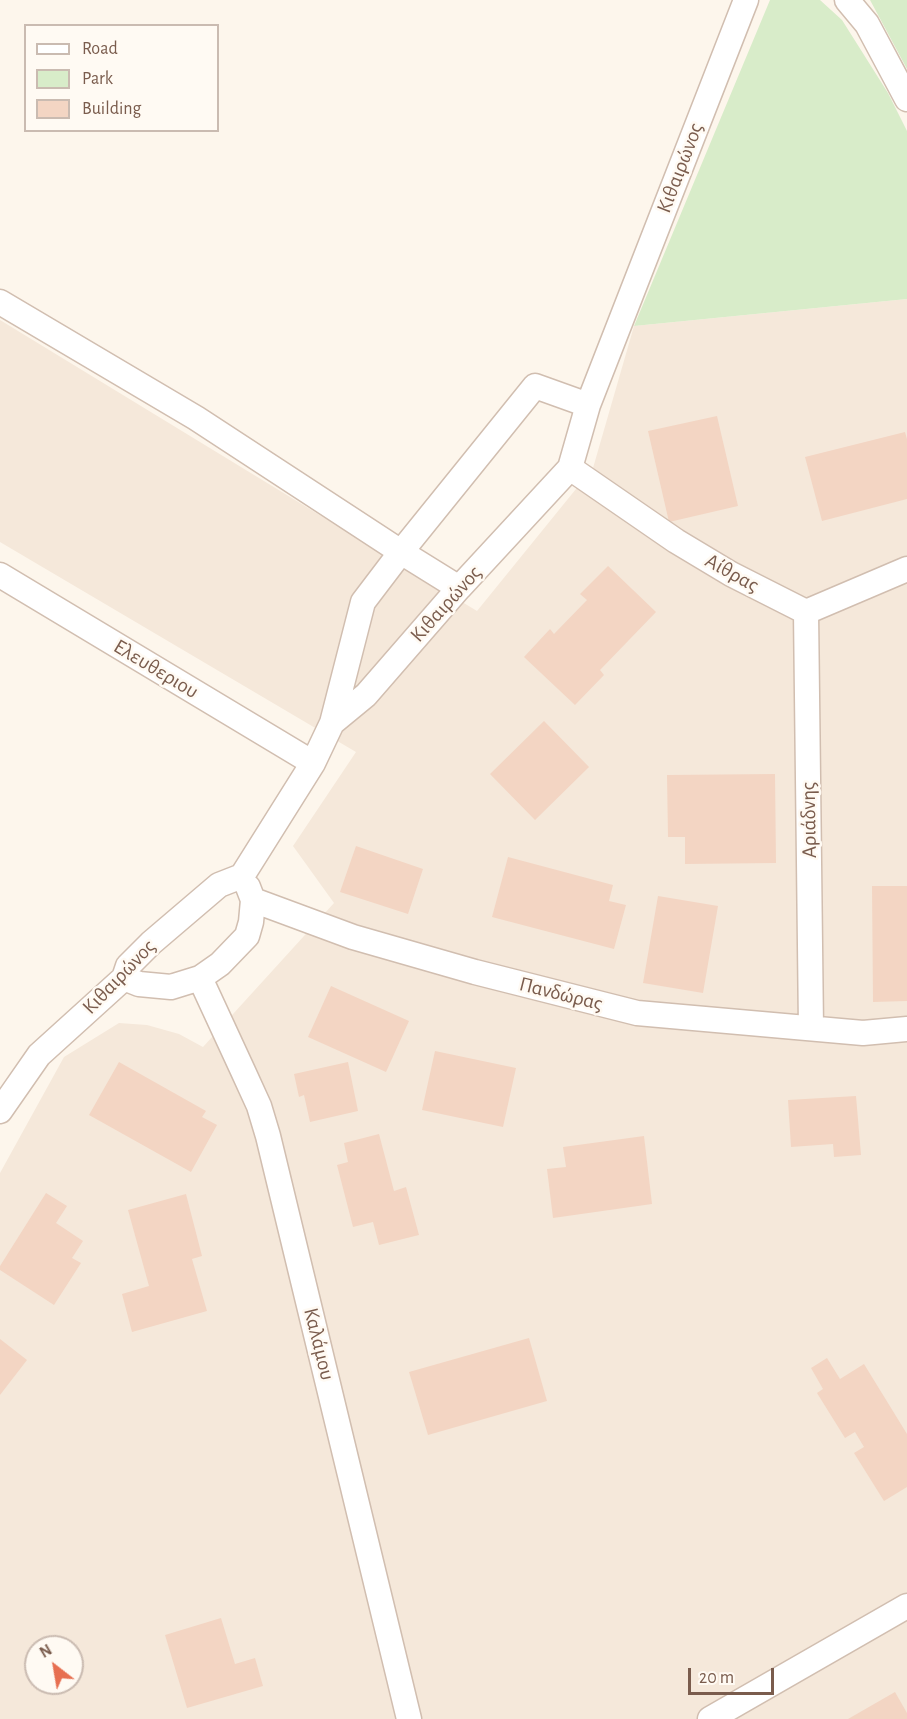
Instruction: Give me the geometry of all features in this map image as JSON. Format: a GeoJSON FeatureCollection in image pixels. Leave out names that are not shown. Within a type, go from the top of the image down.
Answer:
{"type":"FeatureCollection","features":[{"type":"Feature","properties":{"kind":"street","name":"Κιθαιρώνος"},"geometry":{"type":"LineString","coordinates":[[0,1111],[39,1055],[124,978],[128,966],[219,885],[242,876],[313,763],[332,723],[366,695],[459,588],[570,468],[588,405],[746,0]]}},
{"type":"Feature","properties":{"kind":"street"},"geometry":{"type":"LineString","coordinates":[[847,0],[867,24],[907,99]]}},
{"type":"Feature","properties":{"kind":"street"},"geometry":{"type":"LineString","coordinates":[[0,302],[196,418],[459,588]]}},
{"type":"Feature","properties":{"kind":"street"},"geometry":{"type":"LineString","coordinates":[[332,723],[363,602],[401,552],[535,386],[588,405]]}},
{"type":"Feature","properties":{"kind":"street","name":"Αίθρας"},"geometry":{"type":"LineString","coordinates":[[570,468],[676,541],[731,574],[806,612]]}},
{"type":"Feature","properties":{"kind":"street"},"geometry":{"type":"LineString","coordinates":[[806,612],[907,569]]}},
{"type":"Feature","properties":{"kind":"street","name":"Ελευθεριου"},"geometry":{"type":"LineString","coordinates":[[0,575],[313,763]]}},
{"type":"Feature","properties":{"kind":"street","name":"Αριάδνης"},"geometry":{"type":"LineString","coordinates":[[806,612],[811,1028]]}},
{"type":"Feature","properties":{"kind":"street"},"geometry":{"type":"LineString","coordinates":[[124,978],[139,984],[171,987],[200,978],[220,964],[247,936],[251,922],[253,900],[242,876]]}},
{"type":"Feature","properties":{"kind":"street","name":"Πανδώρας"},"geometry":{"type":"LineString","coordinates":[[253,900],[364,940],[475,972],[637,1013],[863,1033],[907,1029]]}},
{"type":"Feature","properties":{"kind":"street","name":"Καλάμου"},"geometry":{"type":"LineString","coordinates":[[200,978],[259,1106],[268,1136],[410,1719]]}},
{"type":"Feature","properties":{"kind":"street"},"geometry":{"type":"LineString","coordinates":[[710,1719],[907,1606]]}},
{"type":"Feature","properties":{"kind":"shaded area"},"geometry":{"type":"Polygon","coordinates":[[[907,299],[907,1719],[0,1719],[0,1173],[64,1057],[119,1023],[147,1025],[179,1034],[203,1047],[334,903],[293,846],[356,752],[0,542],[0,320],[477,611],[593,468],[634,326],[907,299]]]}},
{"type":"Feature","properties":{"kind":"green space"},"geometry":{"type":"Polygon","coordinates":[[[770,0],[820,0],[842,20],[888,93],[907,131],[907,299],[634,326],[770,0]]]}},
{"type":"Feature","properties":{"kind":"green space"},"geometry":{"type":"Polygon","coordinates":[[[870,0],[907,0],[907,69],[870,0]]]}},
{"type":"Feature","properties":{"kind":"building"},"geometry":{"type":"Polygon","coordinates":[[[717,416],[738,506],[669,522],[648,431],[717,416]]]}},
{"type":"Feature","properties":{"kind":"building"},"geometry":{"type":"Polygon","coordinates":[[[905,432],[907,499],[822,521],[805,457],[905,432]]]}},
{"type":"Feature","properties":{"kind":"building"},"geometry":{"type":"Polygon","coordinates":[[[608,566],[656,612],[600,670],[604,675],[575,705],[524,657],[550,629],[554,634],[587,600],[580,594],[608,566]]]}},
{"type":"Feature","properties":{"kind":"building"},"geometry":{"type":"Polygon","coordinates":[[[544,721],[589,767],[535,820],[490,774],[544,721]]]}},
{"type":"Feature","properties":{"kind":"building"},"geometry":{"type":"Polygon","coordinates":[[[775,774],[776,863],[685,864],[685,837],[668,837],[667,775],[775,774]]]}},
{"type":"Feature","properties":{"kind":"building"},"geometry":{"type":"Polygon","coordinates":[[[356,846],[423,869],[408,914],[340,892],[356,846]]]}},
{"type":"Feature","properties":{"kind":"building"},"geometry":{"type":"Polygon","coordinates":[[[508,857],[613,885],[609,901],[626,905],[614,949],[492,917],[508,857]]]}},
{"type":"Feature","properties":{"kind":"building"},"geometry":{"type":"Polygon","coordinates":[[[872,886],[907,886],[907,1001],[873,1002],[872,886]]]}},
{"type":"Feature","properties":{"kind":"building"},"geometry":{"type":"Polygon","coordinates":[[[658,896],[718,906],[703,993],[643,983],[658,896]]]}},
{"type":"Feature","properties":{"kind":"building"},"geometry":{"type":"Polygon","coordinates":[[[331,986],[409,1021],[386,1072],[308,1037],[331,986]]]}},
{"type":"Feature","properties":{"kind":"building"},"geometry":{"type":"Polygon","coordinates":[[[435,1051],[516,1068],[503,1127],[422,1110],[435,1051]]]}},
{"type":"Feature","properties":{"kind":"building"},"geometry":{"type":"Polygon","coordinates":[[[119,1062],[206,1111],[202,1117],[217,1125],[191,1172],[89,1115],[119,1062]]]}},
{"type":"Feature","properties":{"kind":"building"},"geometry":{"type":"Polygon","coordinates":[[[348,1062],[358,1111],[310,1122],[304,1095],[299,1097],[294,1074],[348,1062]]]}},
{"type":"Feature","properties":{"kind":"building"},"geometry":{"type":"Polygon","coordinates":[[[856,1096],[861,1155],[834,1157],[833,1144],[791,1147],[788,1100],[856,1096]]]}},
{"type":"Feature","properties":{"kind":"building"},"geometry":{"type":"Polygon","coordinates":[[[379,1134],[394,1191],[406,1187],[419,1235],[379,1245],[373,1222],[353,1227],[337,1165],[348,1162],[344,1143],[379,1134]]]}},
{"type":"Feature","properties":{"kind":"building"},"geometry":{"type":"Polygon","coordinates":[[[644,1136],[652,1204],[553,1218],[547,1169],[566,1167],[563,1147],[644,1136]]]}},
{"type":"Feature","properties":{"kind":"building"},"geometry":{"type":"Polygon","coordinates":[[[46,1193],[67,1206],[56,1223],[83,1241],[72,1258],[81,1263],[54,1305],[0,1270],[0,1266],[46,1193]]]}},
{"type":"Feature","properties":{"kind":"building"},"geometry":{"type":"Polygon","coordinates":[[[186,1194],[202,1256],[192,1259],[207,1311],[132,1332],[122,1294],[149,1286],[128,1210],[186,1194]]]}},
{"type":"Feature","properties":{"kind":"building"},"geometry":{"type":"Polygon","coordinates":[[[529,1338],[547,1401],[428,1435],[409,1372],[529,1338]]]}},
{"type":"Feature","properties":{"kind":"building"},"geometry":{"type":"Polygon","coordinates":[[[0,1339],[27,1360],[0,1395],[0,1339]]]}},
{"type":"Feature","properties":{"kind":"building"},"geometry":{"type":"Polygon","coordinates":[[[827,1358],[840,1379],[864,1364],[907,1434],[907,1487],[884,1501],[854,1453],[864,1447],[855,1432],[845,1438],[817,1393],[823,1389],[811,1368],[827,1358]]]}},
{"type":"Feature","properties":{"kind":"building"},"geometry":{"type":"Polygon","coordinates":[[[221,1618],[235,1664],[255,1658],[263,1686],[187,1708],[165,1635],[221,1618]]]}},
{"type":"Feature","properties":{"kind":"building"},"geometry":{"type":"Polygon","coordinates":[[[895,1692],[907,1713],[907,1719],[848,1719],[895,1692]]]}}]}
